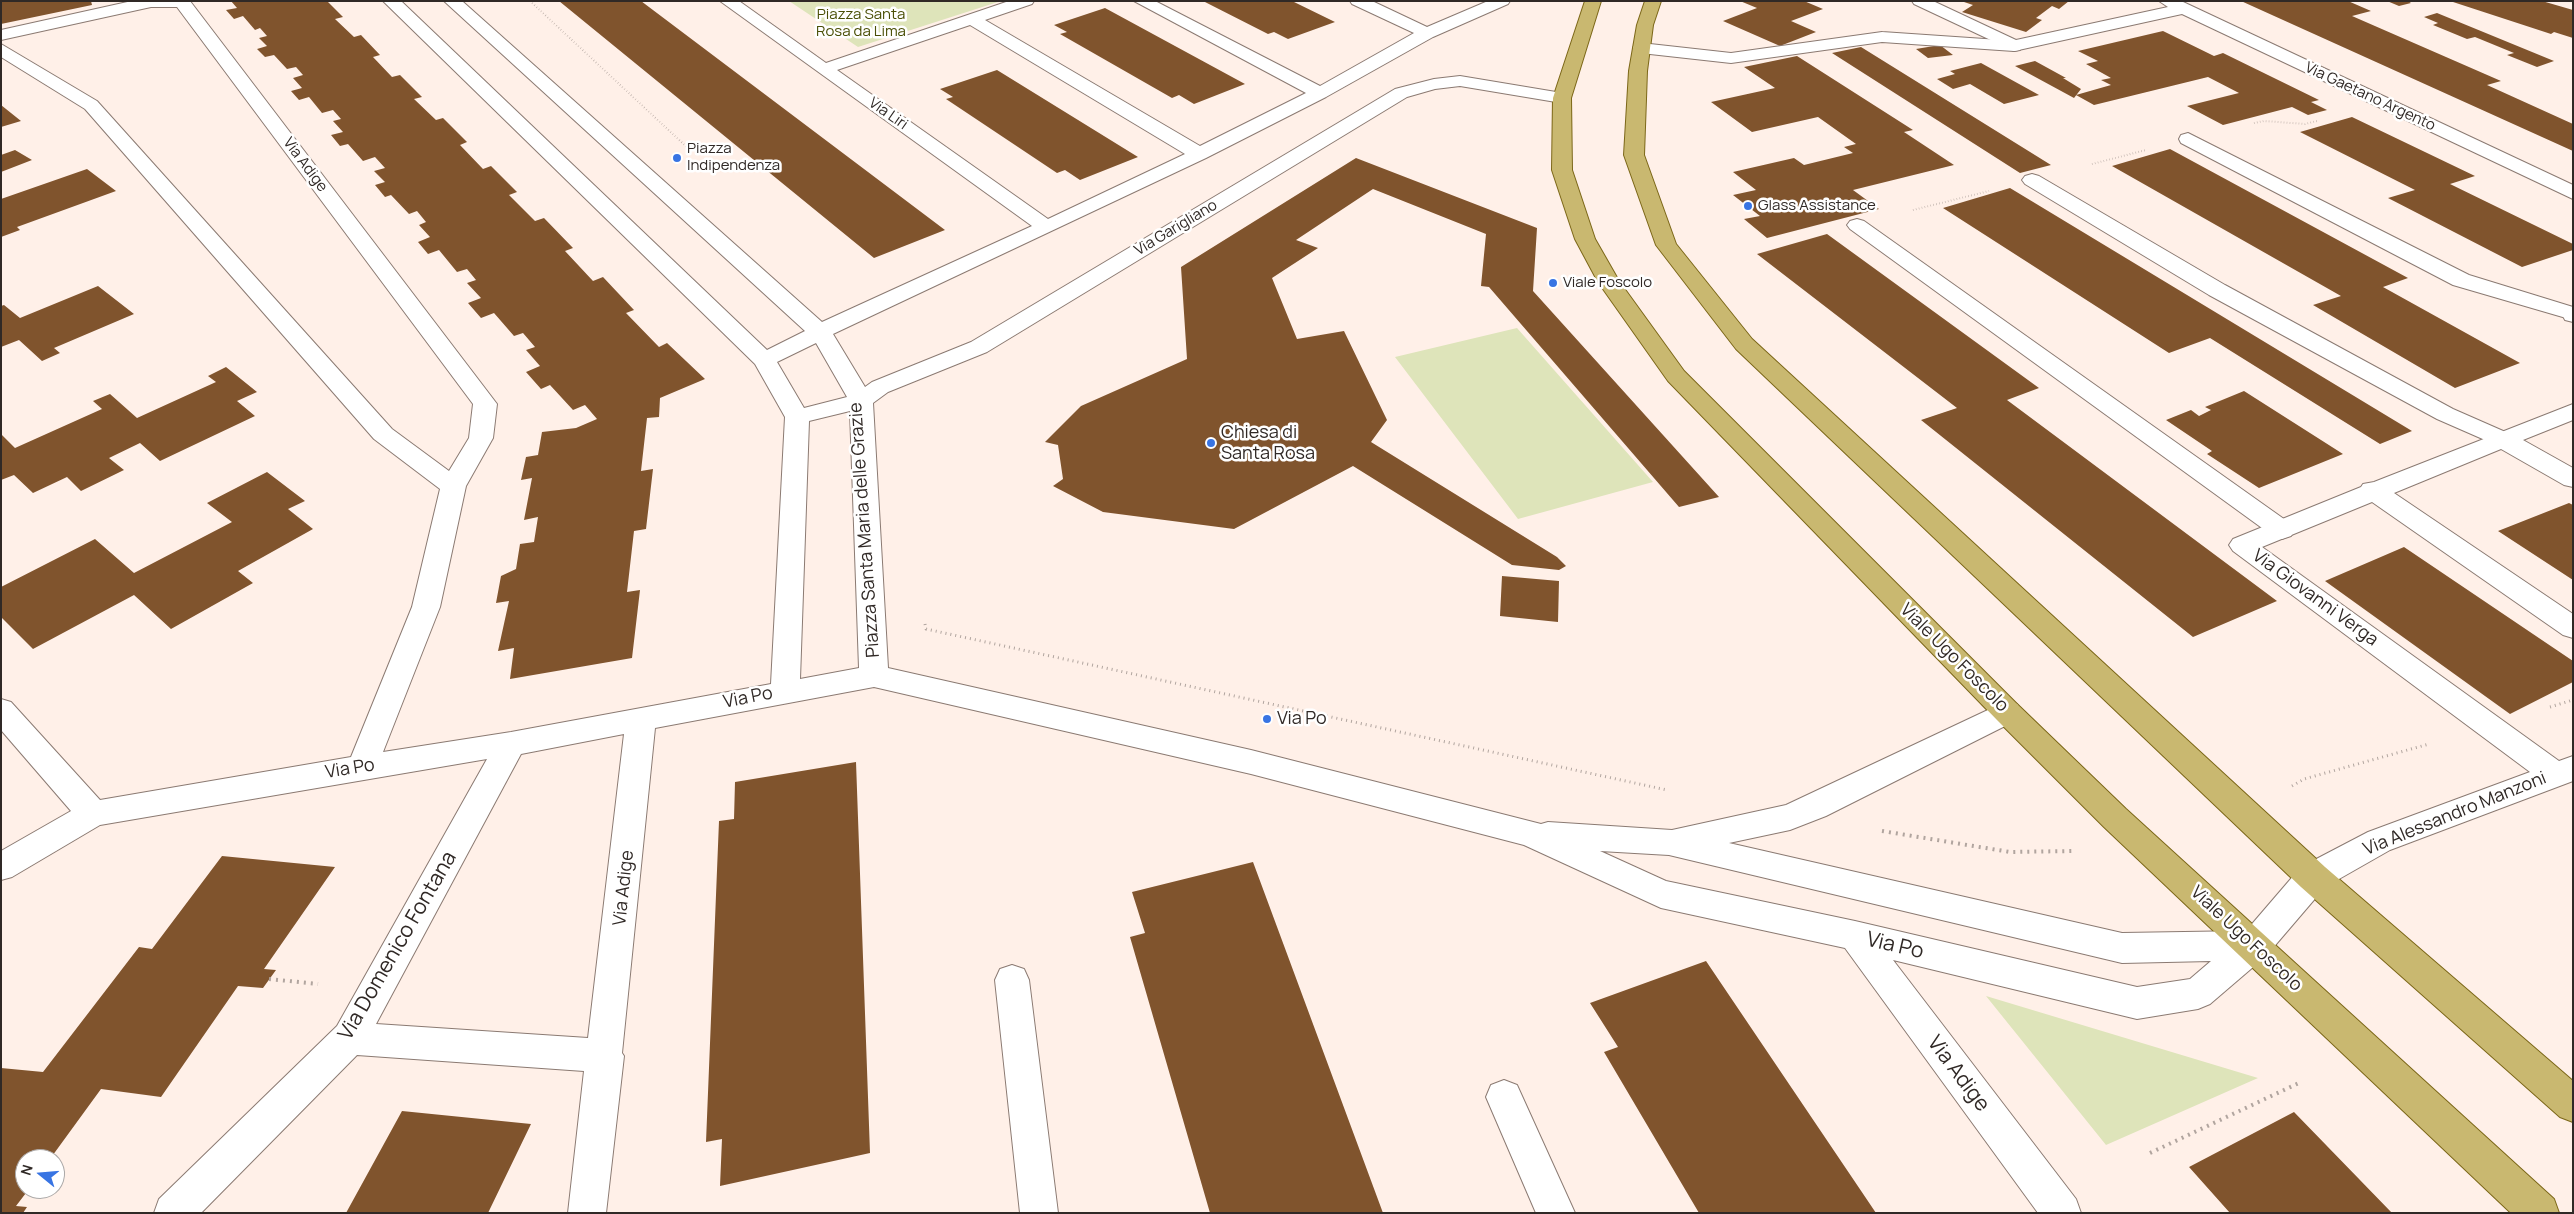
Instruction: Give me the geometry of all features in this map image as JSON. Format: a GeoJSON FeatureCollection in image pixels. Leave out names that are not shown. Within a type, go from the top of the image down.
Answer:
{"type":"FeatureCollection","features":[{"type":"Feature","properties":{"kind":"main road","name":"Viale Ugo Foscolo"},"geometry":{"type":"LineString","coordinates":[[1593,1],[1572,61],[1562,98],[1562,170],[1585,239],[1609,282],[1676,376],[2007,712],[2142,844],[2540,1213]]}},
{"type":"Feature","properties":{"kind":"main road"},"geometry":{"type":"LineString","coordinates":[[1653,1],[1645,25],[1638,71],[1634,155],[1666,245],[1744,344],[2313,877],[2573,1105]]}},
{"type":"Feature","properties":{"kind":"street"},"geometry":{"type":"LineString","coordinates":[[391,1],[764,360],[797,417],[785,691]]}},
{"type":"Feature","properties":{"kind":"street"},"geometry":{"type":"LineString","coordinates":[[452,1],[821,333]]}},
{"type":"Feature","properties":{"kind":"street","name":"Via Liri"},"geometry":{"type":"LineString","coordinates":[[728,1],[1047,227]]}},
{"type":"Feature","properties":{"kind":"street"},"geometry":{"type":"LineString","coordinates":[[824,69],[1026,1]]}},
{"type":"Feature","properties":{"kind":"street"},"geometry":{"type":"LineString","coordinates":[[1142,1],[1320,93]]}},
{"type":"Feature","properties":{"kind":"street"},"geometry":{"type":"LineString","coordinates":[[1358,1],[1427,33]]}},
{"type":"Feature","properties":{"kind":"street"},"geometry":{"type":"LineString","coordinates":[[764,360],[862,311],[1047,227],[1199,154],[1320,93],[1427,33],[1502,1]]}},
{"type":"Feature","properties":{"kind":"street"},"geometry":{"type":"LineString","coordinates":[[1920,1],[2014,46]]}},
{"type":"Feature","properties":{"kind":"street","name":"Via Adige"},"geometry":{"type":"LineString","coordinates":[[1,35],[150,2],[182,2],[485,404],[481,438],[452,486],[426,607],[362,766]]}},
{"type":"Feature","properties":{"kind":"street"},"geometry":{"type":"LineString","coordinates":[[1641,48],[1731,58],[1882,37],[2014,46],[2175,5]]}},
{"type":"Feature","properties":{"kind":"street","name":"Via Gaetano Argento"},"geometry":{"type":"LineString","coordinates":[[2175,5],[2573,193]]}},
{"type":"Feature","properties":{"kind":"street"},"geometry":{"type":"LineString","coordinates":[[972,20],[1199,154]]}},
{"type":"Feature","properties":{"kind":"street"},"geometry":{"type":"LineString","coordinates":[[1,49],[91,105],[383,434],[452,486]]}},
{"type":"Feature","properties":{"kind":"street","name":"Via Garigliano"},"geometry":{"type":"LineString","coordinates":[[797,417],[861,400],[880,387],[979,347],[1401,93],[1434,84],[1460,81],[1562,98]]}},
{"type":"Feature","properties":{"kind":"street"},"geometry":{"type":"LineString","coordinates":[[2188,138],[2460,280],[2572,315]]}},
{"type":"Feature","properties":{"kind":"street"},"geometry":{"type":"LineString","coordinates":[[2032,180],[2217,290],[2446,414],[2541,459],[2573,479]]}},
{"type":"Feature","properties":{"kind":"street"},"geometry":{"type":"LineString","coordinates":[[1856,225],[2282,530]]}},
{"type":"Feature","properties":{"kind":"street","name":"Piazza Santa Maria delle Grazie"},"geometry":{"type":"LineString","coordinates":[[821,333],[861,400],[874,676]]}},
{"type":"Feature","properties":{"kind":"street","name":"Via Giovanni Verga"},"geometry":{"type":"LineString","coordinates":[[2564,771],[2242,545],[2282,530],[2372,490],[2573,411]]}},
{"type":"Feature","properties":{"kind":"street"},"geometry":{"type":"LineString","coordinates":[[2372,490],[2573,628]]}},
{"type":"Feature","properties":{"kind":"street","name":"Via Po"},"geometry":{"type":"LineString","coordinates":[[1,867],[94,814],[362,766],[512,744],[785,691],[874,676],[1251,762],[1532,834],[1661,894],[1855,936],[2137,1003],[2198,993],[2254,946],[2313,877]]}},
{"type":"Feature","properties":{"kind":"street"},"geometry":{"type":"LineString","coordinates":[[1,710],[94,814]]}},
{"type":"Feature","properties":{"kind":"street","name":"Via Po"},"geometry":{"type":"LineString","coordinates":[[1669,842],[1790,817],[1815,807],[2007,712]]}},
{"type":"Feature","properties":{"kind":"street","name":"Via Adige"},"geometry":{"type":"LineString","coordinates":[[587,1213],[606,1056],[641,719]]}},
{"type":"Feature","properties":{"kind":"street","name":"Via Domenico Fontana"},"geometry":{"type":"LineString","coordinates":[[174,1213],[350,1038],[512,744]]}},
{"type":"Feature","properties":{"kind":"street","name":"Via Alessandro Manzoni"},"geometry":{"type":"LineString","coordinates":[[2313,877],[2379,841],[2564,771]]}},
{"type":"Feature","properties":{"kind":"street","name":"Via Po"},"geometry":{"type":"LineString","coordinates":[[1532,834],[1669,842],[2122,948],[2254,946]]}},
{"type":"Feature","properties":{"kind":"street","name":"Via Adige"},"geometry":{"type":"LineString","coordinates":[[1855,936],[2062,1213]]}},
{"type":"Feature","properties":{"kind":"street"},"geometry":{"type":"LineString","coordinates":[[1012,980],[1040,1213]]}},
{"type":"Feature","properties":{"kind":"street"},"geometry":{"type":"LineString","coordinates":[[350,1038],[606,1056]]}},
{"type":"Feature","properties":{"kind":"street"},"geometry":{"type":"LineString","coordinates":[[1504,1098],[1556,1213]]}},
{"type":"Feature","properties":{"kind":"path"},"geometry":{"type":"LineString","coordinates":[[1856,225],[2188,138],[2264,121],[2304,124],[2323,119]]}},
{"type":"Feature","properties":{"kind":"path"},"geometry":{"type":"LineString","coordinates":[[925,620],[926,629],[1674,791]]}},
{"type":"Feature","properties":{"kind":"path"},"geometry":{"type":"LineString","coordinates":[[1876,830],[2010,852]]}},
{"type":"Feature","properties":{"kind":"path"},"geometry":{"type":"LineString","coordinates":[[269,980],[326,985]]}},
{"type":"Feature","properties":{"kind":"path"},"geometry":{"type":"LineString","coordinates":[[2150,1153],[2301,1082]]}},
{"type":"Feature","properties":{"kind":"green space","name":"Piazza Santa Rosa da Lima"},"geometry":{"type":"Polygon","coordinates":[[[789,1],[1001,1],[858,47],[789,1]]]}},
{"type":"Feature","properties":{"kind":"green space"},"geometry":{"type":"Polygon","coordinates":[[[1517,328],[1653,482],[1518,519],[1395,357],[1517,328]]]}},
{"type":"Feature","properties":{"kind":"green space"},"geometry":{"type":"Polygon","coordinates":[[[1986,996],[2258,1078],[2106,1145],[1986,996]]]}},
{"type":"Feature","properties":{"kind":"building"},"geometry":{"type":"Polygon","coordinates":[[[1,1],[91,1],[92,5],[1,24],[1,1]]]}},
{"type":"Feature","properties":{"kind":"building"},"geometry":{"type":"Polygon","coordinates":[[[231,1],[327,1],[343,17],[335,19],[354,37],[361,35],[380,55],[373,57],[392,77],[400,75],[422,97],[414,99],[436,120],[443,118],[467,142],[460,145],[483,169],[491,166],[517,192],[509,195],[535,221],[544,218],[573,248],[565,251],[593,281],[603,277],[634,310],[626,313],[659,347],[667,343],[705,379],[660,398],[659,417],[647,418],[641,471],[653,469],[646,529],[634,531],[627,592],[640,590],[632,658],[510,679],[514,648],[498,651],[509,601],[496,603],[501,576],[516,569],[520,544],[534,542],[538,517],[524,520],[532,478],[521,480],[526,457],[538,455],[542,432],[576,428],[597,419],[585,405],[573,410],[550,385],[541,389],[526,372],[540,366],[526,350],[535,347],[523,333],[514,336],[494,313],[481,318],[468,303],[481,298],[467,283],[476,280],[467,269],[457,272],[439,250],[428,254],[418,242],[430,237],[419,225],[426,222],[417,211],[409,214],[391,195],[385,197],[375,185],[385,182],[374,171],[385,168],[375,157],[363,161],[348,144],[340,146],[331,135],[343,132],[333,121],[341,119],[333,110],[322,113],[309,97],[299,100],[291,91],[302,88],[293,78],[303,75],[296,67],[287,69],[274,55],[265,57],[257,49],[267,46],[259,38],[267,36],[260,28],[255,30],[243,16],[234,19],[226,10],[237,8],[231,1]]]}},
{"type":"Feature","properties":{"kind":"building"},"geometry":{"type":"Polygon","coordinates":[[[559,1],[641,1],[945,230],[874,258],[559,1]]]}},
{"type":"Feature","properties":{"kind":"building"},"geometry":{"type":"Polygon","coordinates":[[[1203,1],[1292,1],[1335,22],[1288,39],[1274,32],[1268,34],[1203,1]]]}},
{"type":"Feature","properties":{"kind":"building"},"geometry":{"type":"Polygon","coordinates":[[[1740,1],[1804,1],[1823,9],[1791,21],[1816,32],[1780,46],[1723,21],[1757,8],[1740,1]]]}},
{"type":"Feature","properties":{"kind":"building"},"geometry":{"type":"Polygon","coordinates":[[[1961,1],[2069,1],[2059,9],[2052,6],[2036,18],[2042,20],[2026,32],[1962,12],[1973,5],[1961,1]]]}},
{"type":"Feature","properties":{"kind":"building"},"geometry":{"type":"Polygon","coordinates":[[[2241,1],[2348,1],[2371,11],[2352,16],[2501,81],[2487,85],[2573,124],[2573,151],[2241,1]]]}},
{"type":"Feature","properties":{"kind":"building"},"geometry":{"type":"Polygon","coordinates":[[[2387,1],[2408,1],[2411,3],[2399,6],[2387,1]]]}},
{"type":"Feature","properties":{"kind":"building"},"geometry":{"type":"Polygon","coordinates":[[[2542,1],[2573,10],[2573,38],[2554,32],[2551,34],[2453,2],[2542,1]]]}},
{"type":"Feature","properties":{"kind":"building"},"geometry":{"type":"Polygon","coordinates":[[[1105,8],[1245,84],[1194,104],[1179,95],[1172,98],[1060,34],[1067,32],[1054,25],[1105,8]]]}},
{"type":"Feature","properties":{"kind":"building"},"geometry":{"type":"Polygon","coordinates":[[[2437,13],[2554,61],[2537,67],[2507,55],[2514,53],[2475,37],[2467,39],[2433,25],[2438,23],[2424,17],[2437,13]]]}},
{"type":"Feature","properties":{"kind":"building"},"geometry":{"type":"Polygon","coordinates":[[[2163,31],[2214,56],[2223,53],[2319,100],[2311,102],[2327,110],[2308,115],[2292,107],[2223,125],[2187,106],[2239,93],[2208,77],[2094,105],[2076,95],[2111,85],[2101,80],[2111,78],[2086,64],[2098,61],[2078,51],[2163,31]]]}},
{"type":"Feature","properties":{"kind":"building"},"geometry":{"type":"Polygon","coordinates":[[[1940,45],[1953,55],[1928,58],[1916,49],[1940,45]]]}},
{"type":"Feature","properties":{"kind":"building"},"geometry":{"type":"Polygon","coordinates":[[[1861,47],[2051,165],[2020,173],[1832,53],[1861,47]]]}},
{"type":"Feature","properties":{"kind":"building"},"geometry":{"type":"Polygon","coordinates":[[[1797,56],[1913,130],[1904,132],[1954,165],[1853,190],[1879,209],[1767,238],[1744,219],[1760,216],[1733,195],[1756,190],[1733,172],[1794,158],[1804,165],[1853,153],[1844,147],[1856,144],[1818,117],[1752,132],[1711,102],[1775,88],[1744,67],[1797,56]]]}},
{"type":"Feature","properties":{"kind":"building"},"geometry":{"type":"Polygon","coordinates":[[[2035,61],[2066,78],[2063,78],[2081,89],[2074,98],[2015,66],[2035,61]]]}},
{"type":"Feature","properties":{"kind":"building"},"geometry":{"type":"Polygon","coordinates":[[[1981,63],[2039,95],[2004,104],[1970,84],[1953,89],[1937,79],[1955,74],[1950,71],[1981,63]]]}},
{"type":"Feature","properties":{"kind":"building"},"geometry":{"type":"Polygon","coordinates":[[[997,70],[1138,157],[1080,180],[1065,170],[1057,173],[946,99],[953,97],[940,89],[997,70]]]}},
{"type":"Feature","properties":{"kind":"building"},"geometry":{"type":"Polygon","coordinates":[[[1,105],[21,121],[1,127],[1,105]]]}},
{"type":"Feature","properties":{"kind":"building"},"geometry":{"type":"Polygon","coordinates":[[[2352,117],[2475,176],[2450,184],[2573,244],[2573,250],[2522,267],[2388,198],[2415,190],[2300,132],[2352,117]]]}},
{"type":"Feature","properties":{"kind":"building"},"geometry":{"type":"Polygon","coordinates":[[[2170,149],[2408,278],[2383,287],[2520,363],[2455,388],[2313,305],[2341,296],[2112,166],[2170,149]]]}},
{"type":"Feature","properties":{"kind":"building"},"geometry":{"type":"Polygon","coordinates":[[[15,150],[32,160],[1,172],[1,155],[15,150]]]}},
{"type":"Feature","properties":{"kind":"building"},"geometry":{"type":"Polygon","coordinates":[[[1356,158],[1537,228],[1533,291],[1719,497],[1679,507],[1489,287],[1481,286],[1486,234],[1373,189],[1296,240],[1318,248],[1272,278],[1297,339],[1344,331],[1387,420],[1371,442],[1557,557],[1566,566],[1559,570],[1512,565],[1353,466],[1234,529],[1103,512],[1053,486],[1063,479],[1058,445],[1045,442],[1081,406],[1187,359],[1181,267],[1356,158]]]}},
{"type":"Feature","properties":{"kind":"building"},"geometry":{"type":"Polygon","coordinates":[[[87,169],[116,191],[17,227],[20,230],[1,237],[1,199],[87,169]]]}},
{"type":"Feature","properties":{"kind":"building"},"geometry":{"type":"Polygon","coordinates":[[[2010,188],[2412,431],[2380,444],[2210,338],[2169,353],[1943,208],[2010,188]]]}},
{"type":"Feature","properties":{"kind":"building"},"geometry":{"type":"Polygon","coordinates":[[[1827,234],[2039,388],[2007,400],[2277,601],[2193,637],[1921,420],[1957,408],[1757,254],[1827,234]]]}},
{"type":"Feature","properties":{"kind":"building"},"geometry":{"type":"Polygon","coordinates":[[[98,286],[134,314],[54,348],[60,353],[42,361],[19,340],[1,347],[1,306],[4,305],[20,318],[98,286]]]}},
{"type":"Feature","properties":{"kind":"building"},"geometry":{"type":"Polygon","coordinates":[[[226,367],[257,392],[237,401],[255,416],[160,461],[140,443],[109,458],[124,470],[81,491],[67,477],[33,493],[14,475],[1,480],[1,434],[15,448],[102,409],[93,401],[110,394],[137,418],[216,382],[208,376],[226,367]]]}},
{"type":"Feature","properties":{"kind":"building"},"geometry":{"type":"Polygon","coordinates":[[[2244,391],[2343,454],[2259,488],[2207,454],[2212,451],[2166,420],[2191,410],[2199,416],[2211,410],[2205,407],[2244,391]]]}},
{"type":"Feature","properties":{"kind":"building"},"geometry":{"type":"Polygon","coordinates":[[[267,472],[305,501],[288,509],[313,529],[238,571],[253,583],[171,629],[134,595],[33,649],[1,617],[1,587],[95,539],[134,573],[232,522],[207,503],[267,472]]]}},
{"type":"Feature","properties":{"kind":"building"},"geometry":{"type":"Polygon","coordinates":[[[2569,503],[2573,505],[2573,580],[2498,531],[2569,503]]]}},
{"type":"Feature","properties":{"kind":"building"},"geometry":{"type":"Polygon","coordinates":[[[2404,547],[2573,661],[2573,682],[2510,714],[2325,581],[2404,547]]]}},
{"type":"Feature","properties":{"kind":"building"},"geometry":{"type":"Polygon","coordinates":[[[1502,576],[1559,581],[1558,622],[1500,616],[1502,576]]]}},
{"type":"Feature","properties":{"kind":"building"},"geometry":{"type":"Polygon","coordinates":[[[856,762],[870,1153],[720,1186],[722,1139],[706,1142],[719,821],[734,819],[735,782],[856,762]]]}},
{"type":"Feature","properties":{"kind":"building"},"geometry":{"type":"Polygon","coordinates":[[[222,856],[335,867],[264,969],[276,970],[263,988],[238,986],[161,1097],[101,1089],[57,1149],[15,1149],[15,1199],[21,1199],[16,1206],[27,1207],[23,1213],[1,1213],[1,1068],[43,1072],[139,947],[152,949],[222,856]]]}},
{"type":"Feature","properties":{"kind":"building"},"geometry":{"type":"Polygon","coordinates":[[[1253,862],[1383,1213],[1210,1213],[1130,937],[1145,933],[1132,892],[1253,862]]]}},
{"type":"Feature","properties":{"kind":"building"},"geometry":{"type":"Polygon","coordinates":[[[1706,961],[1876,1213],[1699,1213],[1604,1052],[1618,1047],[1590,1003],[1706,961]]]}},
{"type":"Feature","properties":{"kind":"building"},"geometry":{"type":"Polygon","coordinates":[[[402,1111],[531,1124],[488,1213],[346,1213],[402,1111]]]}},
{"type":"Feature","properties":{"kind":"building"},"geometry":{"type":"Polygon","coordinates":[[[2294,1112],[2392,1213],[2230,1213],[2189,1167],[2294,1112]]]}},
{"type":"Feature","properties":{"kind":"place","name":"Piazza Indipendenza"},"geometry":{"type":"Point","coordinates":[677,158]}},
{"type":"Feature","properties":{"kind":"place","name":"Glass Assistance"},"geometry":{"type":"Point","coordinates":[1748,206]}},
{"type":"Feature","properties":{"kind":"place","name":"Viale Foscolo"},"geometry":{"type":"Point","coordinates":[1553,283]}},
{"type":"Feature","properties":{"kind":"place","name":"Chiesa di Santa Rosa"},"geometry":{"type":"Point","coordinates":[1211,443]}},
{"type":"Feature","properties":{"kind":"place","name":"Via Po"},"geometry":{"type":"Point","coordinates":[1267,719]}}]}
